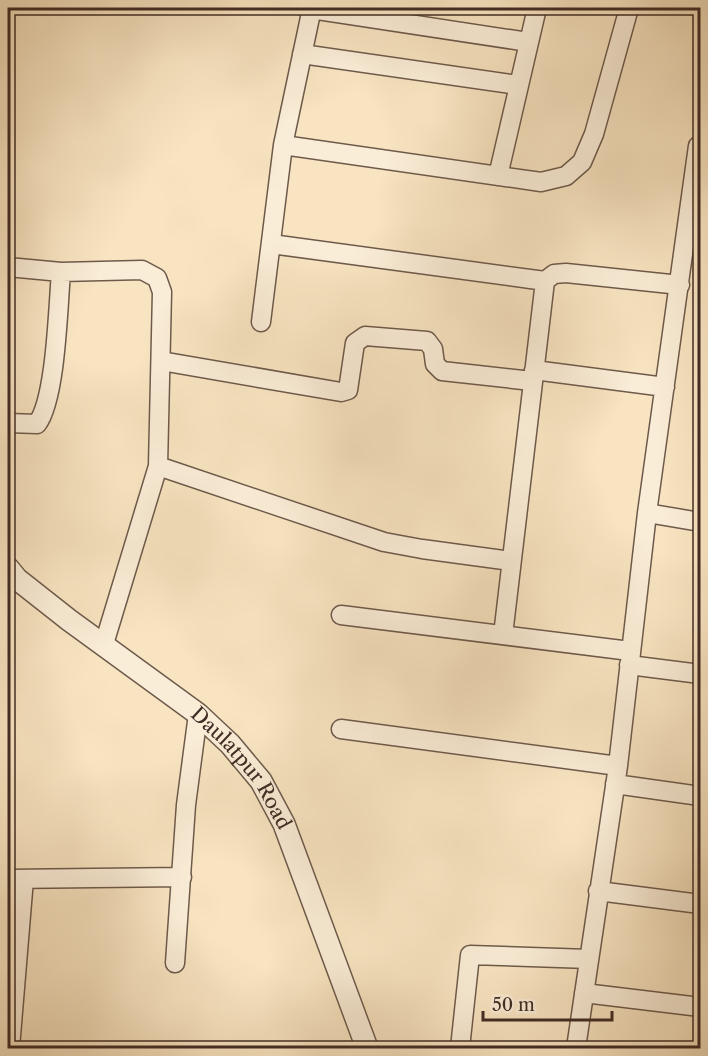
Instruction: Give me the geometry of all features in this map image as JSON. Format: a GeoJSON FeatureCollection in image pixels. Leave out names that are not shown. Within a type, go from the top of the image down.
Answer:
{"type":"FeatureCollection","features":[{"type":"Feature","properties":{"kind":"street"},"geometry":{"type":"LineString","coordinates":[[261,322],[283,145],[311,8],[528,42]]}},
{"type":"Feature","properties":{"kind":"street"},"geometry":{"type":"LineString","coordinates":[[498,176],[537,8]]}},
{"type":"Feature","properties":{"kind":"street"},"geometry":{"type":"LineString","coordinates":[[283,145],[541,182],[567,176],[582,162],[594,134],[629,8]]}},
{"type":"Feature","properties":{"kind":"street"},"geometry":{"type":"LineString","coordinates":[[302,54],[518,85]]}},
{"type":"Feature","properties":{"kind":"street"},"geometry":{"type":"LineString","coordinates":[[576,1048],[618,766],[647,513],[698,146]]}},
{"type":"Feature","properties":{"kind":"street"},"geometry":{"type":"LineString","coordinates":[[271,244],[544,281],[554,274],[566,273],[680,285]]}},
{"type":"Feature","properties":{"kind":"street"},"geometry":{"type":"LineString","coordinates":[[8,267],[62,272],[142,270],[157,278],[162,292],[158,466],[104,644]]}},
{"type":"Feature","properties":{"kind":"street"},"geometry":{"type":"LineString","coordinates":[[8,423],[37,424],[44,414],[52,373],[62,272]]}},
{"type":"Feature","properties":{"kind":"street"},"geometry":{"type":"LineString","coordinates":[[502,635],[544,281]]}},
{"type":"Feature","properties":{"kind":"street"},"geometry":{"type":"LineString","coordinates":[[161,361],[341,392],[348,390],[355,343],[365,336],[427,340],[433,350],[435,364],[442,371],[665,387]]}},
{"type":"Feature","properties":{"kind":"street"},"geometry":{"type":"LineString","coordinates":[[158,466],[384,542],[511,561]]}},
{"type":"Feature","properties":{"kind":"street"},"geometry":{"type":"LineString","coordinates":[[647,513],[700,522]]}},
{"type":"Feature","properties":{"kind":"street","name":"Daulatpur Road"},"geometry":{"type":"LineString","coordinates":[[8,568],[17,579],[69,621],[104,644],[198,714],[230,744],[261,782],[284,824],[367,1048]]}},
{"type":"Feature","properties":{"kind":"street"},"geometry":{"type":"LineString","coordinates":[[341,615],[502,635],[629,658],[700,674]]}},
{"type":"Feature","properties":{"kind":"street"},"geometry":{"type":"LineString","coordinates":[[175,963],[189,780],[198,714]]}},
{"type":"Feature","properties":{"kind":"street"},"geometry":{"type":"LineString","coordinates":[[341,729],[618,766]]}},
{"type":"Feature","properties":{"kind":"street"},"geometry":{"type":"LineString","coordinates":[[615,784],[700,796]]}},
{"type":"Feature","properties":{"kind":"street"},"geometry":{"type":"LineString","coordinates":[[10,1048],[16,879],[182,878]]}},
{"type":"Feature","properties":{"kind":"street"},"geometry":{"type":"LineString","coordinates":[[598,891],[700,904]]}},
{"type":"Feature","properties":{"kind":"street"},"geometry":{"type":"LineString","coordinates":[[460,1048],[470,955],[589,958]]}},
{"type":"Feature","properties":{"kind":"street"},"geometry":{"type":"LineString","coordinates":[[584,993],[700,1007]]}}]}
